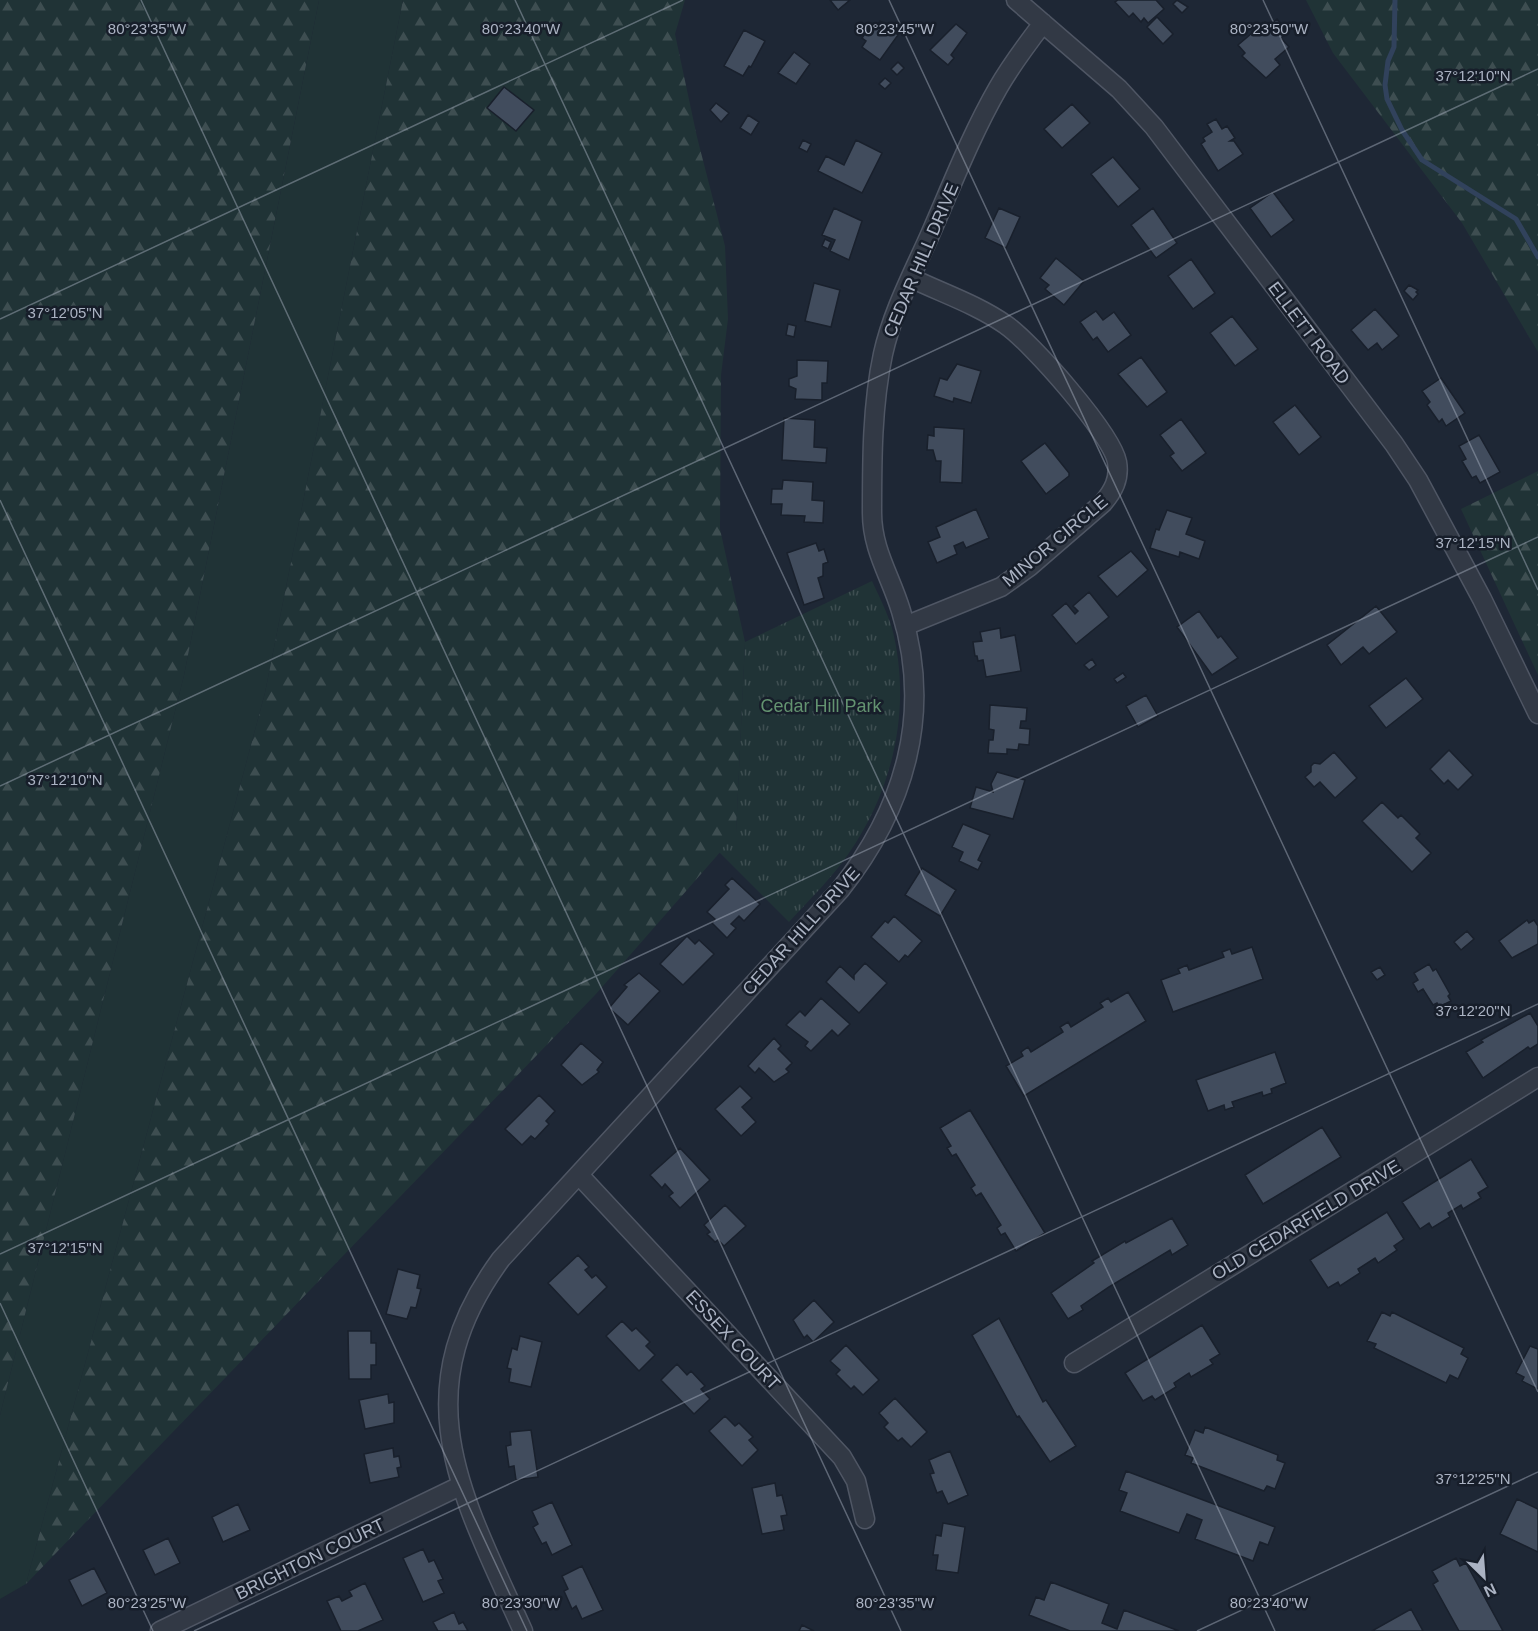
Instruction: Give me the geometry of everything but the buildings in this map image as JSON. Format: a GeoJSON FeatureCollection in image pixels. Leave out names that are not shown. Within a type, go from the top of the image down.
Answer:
{"type":"FeatureCollection","features":[{"type":"Feature","properties":{"kind":"street","name":"ELLETT ROAD"},"geometry":{"type":"LineString","coordinates":[[1016,0],[1119,89],[1154,127],[1394,444],[1434,508],[1538,714]]}},
{"type":"Feature","properties":{"kind":"street","name":"CEDAR HILL DRIVE"},"geometry":{"type":"LineString","coordinates":[[523,1631],[460,1486],[449,1433],[447,1404],[451,1365],[464,1321],[479,1292],[501,1259],[840,890],[878,837],[900,785],[913,729],[915,675],[905,626],[878,555],[872,512],[877,392],[883,356],[895,314],[997,90],[1043,22]]}},
{"type":"Feature","properties":{"kind":"street","name":"MINOR CIRCLE"},"geometry":{"type":"LineString","coordinates":[[905,626],[985,596],[1016,578],[1103,503],[1112,493],[1118,470],[1111,447],[1030,344],[998,319],[911,278]]}},
{"type":"Feature","properties":{"kind":"street","name":"OLD CEDARFIELD DRIVE"},"geometry":{"type":"LineString","coordinates":[[1074,1363],[1538,1077]]}},
{"type":"Feature","properties":{"kind":"street","name":"ESSEX COURT"},"geometry":{"type":"LineString","coordinates":[[579,1175],[842,1457],[856,1481],[865,1519]]}},
{"type":"Feature","properties":{"kind":"street","name":"BRIGHTON COURT"},"geometry":{"type":"LineString","coordinates":[[160,1631],[460,1486]]}},
{"type":"Feature","properties":{"kind":"green space"},"geometry":{"type":"Polygon","coordinates":[[[0,0],[319,0],[184,675],[0,1415],[0,0]]]}},
{"type":"Feature","properties":{"kind":"green space"},"geometry":{"type":"Polygon","coordinates":[[[319,0],[403,0],[265,693],[26,1584],[0,1599],[0,1415],[184,675],[319,0]]]}},
{"type":"Feature","properties":{"kind":"green space"},"geometry":{"type":"Polygon","coordinates":[[[403,0],[685,0],[675,34],[697,137],[725,246],[728,319],[721,375],[720,529],[745,642],[736,834],[595,995],[26,1584],[265,693],[403,0]]]}},
{"type":"Feature","properties":{"kind":"green space"},"geometry":{"type":"Polygon","coordinates":[[[1306,0],[1538,0],[1538,352],[1462,223],[1333,53],[1306,0]]]}},
{"type":"Feature","properties":{"kind":"green space"},"geometry":{"type":"Polygon","coordinates":[[[1538,471],[1538,675],[1461,509],[1538,471]]]}},
{"type":"Feature","properties":{"kind":"green space","name":"Cedar Hill Park"},"geometry":{"type":"Polygon","coordinates":[[[872,581],[890,622],[898,657],[899,716],[888,774],[865,828],[849,853],[789,922],[719,852],[736,833],[745,642],[872,581]]]}},
{"type":"Feature","properties":{"kind":"waterway"},"geometry":{"type":"LineString","coordinates":[[1395,0],[1394,47],[1388,61],[1385,85],[1387,99],[1402,130],[1422,160],[1516,219],[1538,257]]}}]}
